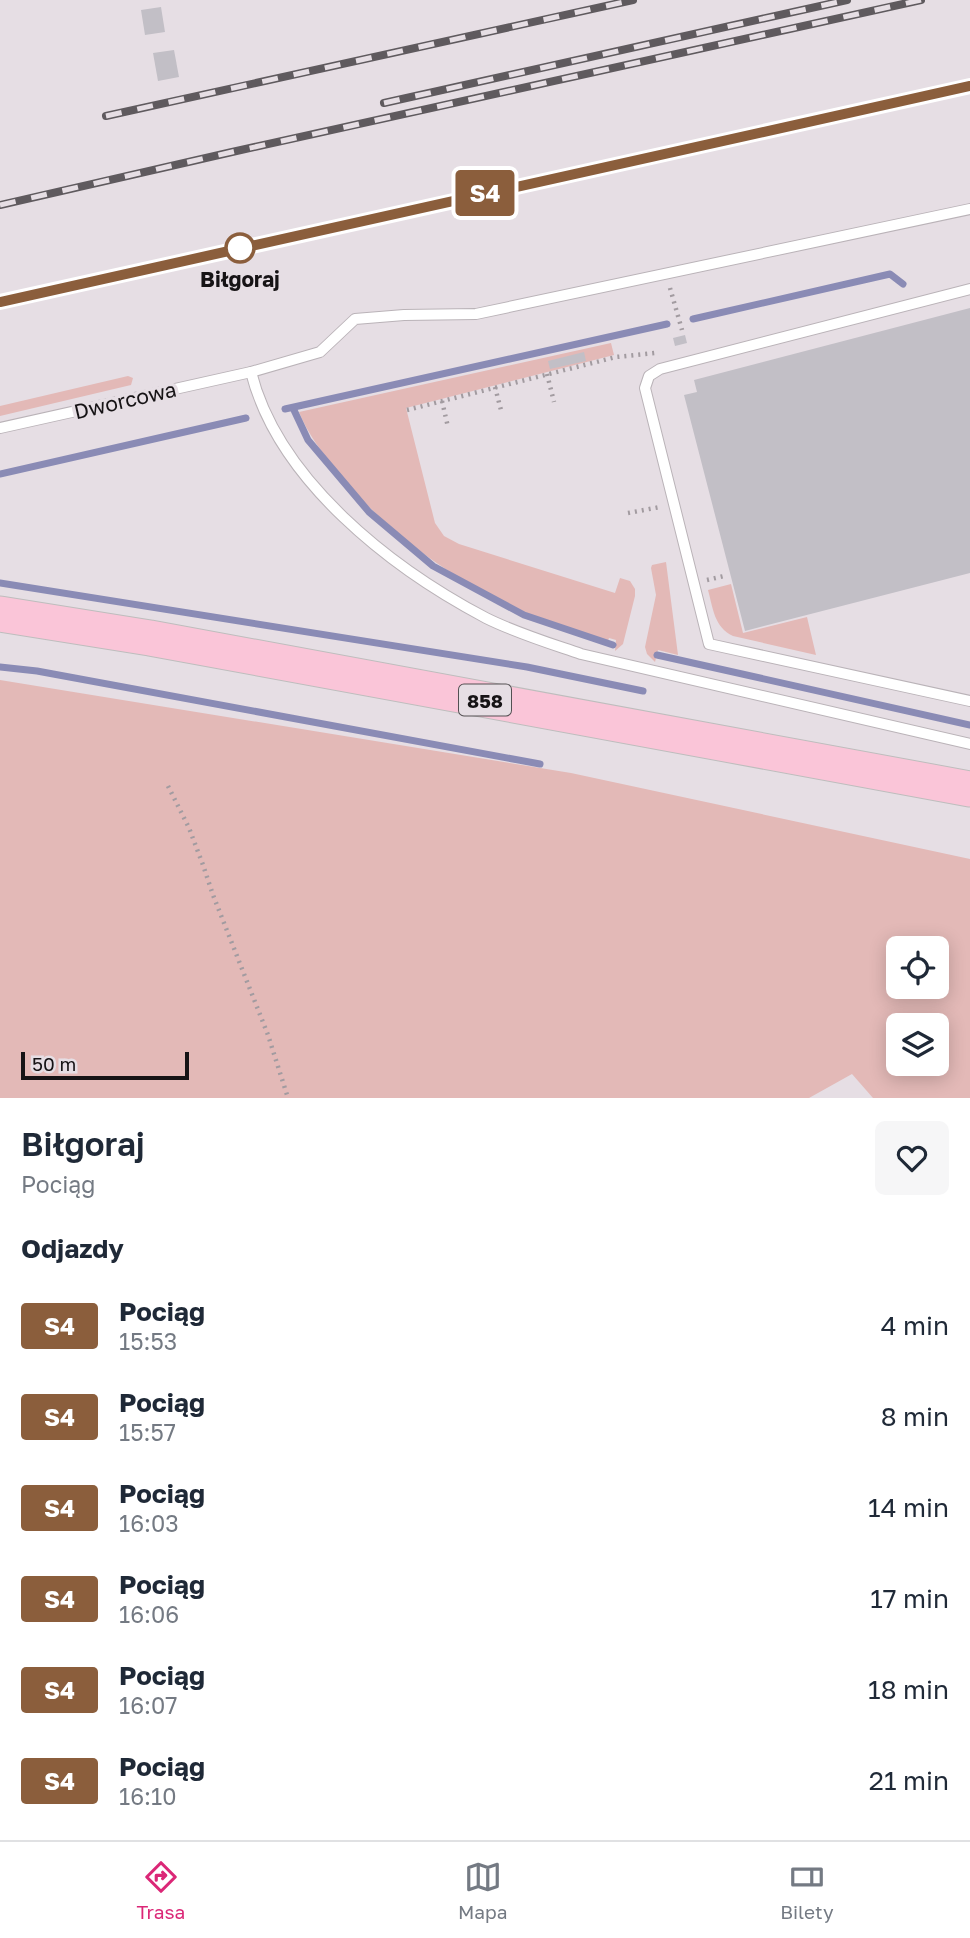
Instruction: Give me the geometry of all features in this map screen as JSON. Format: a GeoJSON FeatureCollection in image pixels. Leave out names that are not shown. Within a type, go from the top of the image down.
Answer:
{"type":"FeatureCollection","features":[{"type":"Feature","properties":{"kind":"main road","name":"858"},"geometry":{"type":"LineString","coordinates":[[0,614],[163,640],[970,789]]}},
{"type":"Feature","properties":{"kind":"lane","name":"Dworcowa"},"geometry":{"type":"LineString","coordinates":[[0,428],[251,372],[320,352],[355,319],[404,314],[476,314],[970,209]]}},
{"type":"Feature","properties":{"kind":"lane"},"geometry":{"type":"LineString","coordinates":[[970,289],[660,369],[649,376],[645,388],[709,644],[970,701]]}},
{"type":"Feature","properties":{"kind":"lane"},"geometry":{"type":"LineString","coordinates":[[251,372],[257,396],[279,437],[316,490],[365,536],[424,582],[487,618],[524,635],[593,657],[970,744]]}},
{"type":"Feature","properties":{"kind":"path"},"geometry":{"type":"LineString","coordinates":[[666,273],[682,330]]}},
{"type":"Feature","properties":{"kind":"path"},"geometry":{"type":"LineString","coordinates":[[407,410],[610,359]]}},
{"type":"Feature","properties":{"kind":"path"},"geometry":{"type":"LineString","coordinates":[[547,374],[554,402]]}},
{"type":"Feature","properties":{"kind":"path"},"geometry":{"type":"LineString","coordinates":[[495,387],[502,414]]}},
{"type":"Feature","properties":{"kind":"path"},"geometry":{"type":"LineString","coordinates":[[442,401],[448,428]]}},
{"type":"Feature","properties":{"kind":"path"},"geometry":{"type":"LineString","coordinates":[[628,513],[647,509]]}},
{"type":"Feature","properties":{"kind":"path"},"geometry":{"type":"LineString","coordinates":[[168,786],[189,828],[268,1035],[288,1098]]}},
{"type":"Feature","properties":{"kind":"shaded area"},"geometry":{"type":"Polygon","coordinates":[[[611,343],[614,355],[406,408],[435,523],[444,536],[459,544],[615,593],[620,578],[630,581],[635,589],[635,596],[623,644],[615,651],[616,640],[609,638],[608,641],[509,605],[481,591],[427,556],[355,493],[320,449],[299,412],[611,343]]]}},
{"type":"Feature","properties":{"kind":"shaded area"},"geometry":{"type":"Polygon","coordinates":[[[128,376],[133,378],[131,385],[0,416],[0,406],[128,376]]]}},
{"type":"Feature","properties":{"kind":"shaded area"},"geometry":{"type":"Polygon","coordinates":[[[666,562],[678,655],[658,650],[655,662],[647,654],[645,647],[656,595],[651,568],[652,565],[666,562]]]}},
{"type":"Feature","properties":{"kind":"shaded area"},"geometry":{"type":"Polygon","coordinates":[[[731,584],[743,633],[807,617],[816,655],[733,636],[722,628],[715,616],[708,590],[731,584]]]}},
{"type":"Feature","properties":{"kind":"shaded area"},"geometry":{"type":"Polygon","coordinates":[[[0,680],[571,773],[970,859],[970,1098],[873,1098],[852,1074],[809,1098],[0,1098],[0,680]]]}},
{"type":"Feature","properties":{"kind":"building"},"geometry":{"type":"Polygon","coordinates":[[[161,7],[165,32],[145,35],[141,10],[161,7]]]}},
{"type":"Feature","properties":{"kind":"building"},"geometry":{"type":"Polygon","coordinates":[[[174,50],[179,77],[158,81],[153,53],[174,50]]]}},
{"type":"Feature","properties":{"kind":"building"},"geometry":{"type":"Polygon","coordinates":[[[970,308],[970,573],[745,631],[684,395],[697,392],[694,380],[970,308]]]}},
{"type":"Feature","properties":{"kind":"building"},"geometry":{"type":"Polygon","coordinates":[[[685,335],[687,343],[675,346],[673,338],[685,335]]]}},
{"type":"Feature","properties":{"kind":"building"},"geometry":{"type":"Polygon","coordinates":[[[584,352],[586,361],[550,369],[548,361],[584,352]]]}},
{"type":"Feature","properties":{"kind":"waterway"},"geometry":{"type":"LineString","coordinates":[[693,319],[890,274],[903,284]]}},
{"type":"Feature","properties":{"kind":"waterway"},"geometry":{"type":"LineString","coordinates":[[285,409],[667,324]]}},
{"type":"Feature","properties":{"kind":"waterway"},"geometry":{"type":"LineString","coordinates":[[293,408],[308,440],[369,512],[433,566],[524,615],[613,645]]}},
{"type":"Feature","properties":{"kind":"waterway"},"geometry":{"type":"LineString","coordinates":[[0,474],[246,418]]}},
{"type":"Feature","properties":{"kind":"waterway"},"geometry":{"type":"LineString","coordinates":[[0,583],[527,667],[643,691]]}},
{"type":"Feature","properties":{"kind":"waterway"},"geometry":{"type":"LineString","coordinates":[[657,655],[970,725]]}},
{"type":"Feature","properties":{"kind":"waterway"},"geometry":{"type":"LineString","coordinates":[[0,667],[37,671],[540,764]]}},
{"type":"Feature","properties":{"kind":"railway"},"geometry":{"type":"LineString","coordinates":[[106,116],[633,0]]}},
{"type":"Feature","properties":{"kind":"railway"},"geometry":{"type":"LineString","coordinates":[[384,103],[847,0]]}},
{"type":"Feature","properties":{"kind":"railway"},"geometry":{"type":"LineString","coordinates":[[0,205],[921,0]]}},
{"type":"Feature","properties":{"kind":"railway"},"geometry":{"type":"LineString","coordinates":[[0,302],[970,86]]}},
{"type":"Feature","properties":{"kind":"train","name":"S4"},"geometry":{"type":"LineString","coordinates":[[0,302],[970,86]]}},
{"type":"Feature","properties":{"kind":"place","name":"Biłgoraj"},"geometry":{"type":"Point","coordinates":[240,248]}}]}
